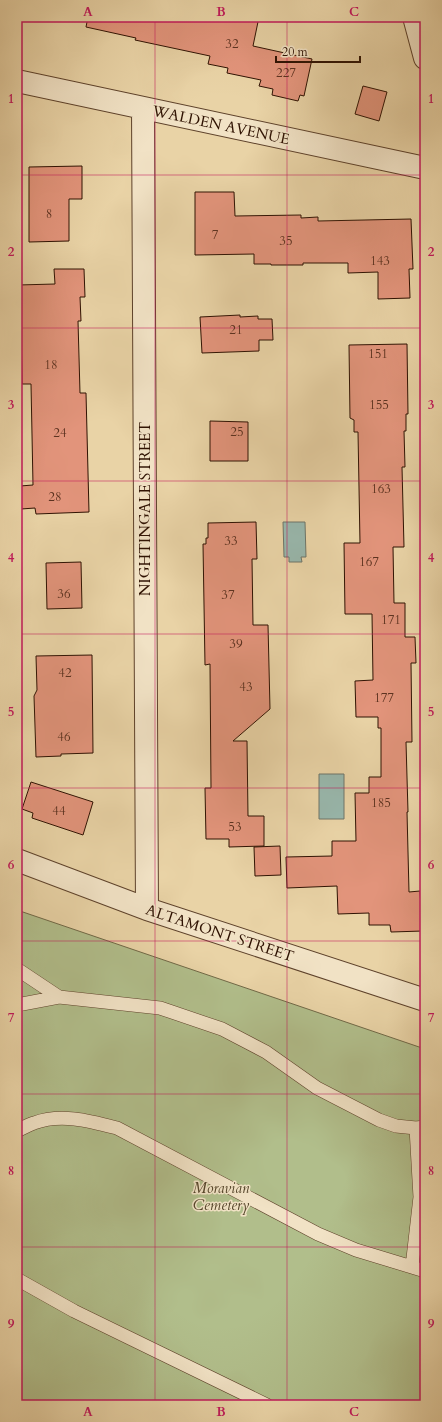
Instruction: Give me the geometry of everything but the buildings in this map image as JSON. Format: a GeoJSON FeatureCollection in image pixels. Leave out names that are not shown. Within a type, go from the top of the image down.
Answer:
{"type":"FeatureCollection","features":[{"type":"Feature","properties":{"kind":"street"},"geometry":{"type":"LineString","coordinates":[[414,17],[425,58]]}},
{"type":"Feature","properties":{"kind":"street","name":"WALDEN AVENUE"},"geometry":{"type":"LineString","coordinates":[[17,81],[425,168]]}},
{"type":"Feature","properties":{"kind":"street","name":"NIGHTINGALE STREET"},"geometry":{"type":"LineString","coordinates":[[144,108],[147,909]]}},
{"type":"Feature","properties":{"kind":"street","name":"ALTAMONT STREET"},"geometry":{"type":"LineString","coordinates":[[17,860],[147,909],[425,1000]]}},
{"type":"Feature","properties":{"kind":"lane"},"geometry":{"type":"LineString","coordinates":[[17,969],[59,997]]}},
{"type":"Feature","properties":{"kind":"lane"},"geometry":{"type":"LineString","coordinates":[[17,1005],[59,997],[160,1008],[222,1029],[266,1052],[317,1088],[379,1120],[396,1126],[421,1127],[420,1197],[412,1267]]}},
{"type":"Feature","properties":{"kind":"lane"},"geometry":{"type":"LineString","coordinates":[[17,1131],[35,1122],[58,1118],[90,1120],[117,1128],[318,1234],[356,1250],[425,1271]]}},
{"type":"Feature","properties":{"kind":"lane"},"geometry":{"type":"LineString","coordinates":[[17,1280],[74,1311],[267,1405]]}},
{"type":"Feature","properties":{"kind":"green space","name":"Moravian Cemetery"},"geometry":{"type":"Polygon","coordinates":[[[17,910],[425,1049],[425,1405],[17,1405],[17,910]]]}},
{"type":"Feature","properties":{"kind":"water"},"geometry":{"type":"Polygon","coordinates":[[[283,522],[305,522],[306,557],[301,557],[302,562],[289,562],[289,557],[284,557],[283,522]]]}},
{"type":"Feature","properties":{"kind":"water"},"geometry":{"type":"Polygon","coordinates":[[[319,774],[344,774],[344,819],[319,819],[319,774]]]}}]}
